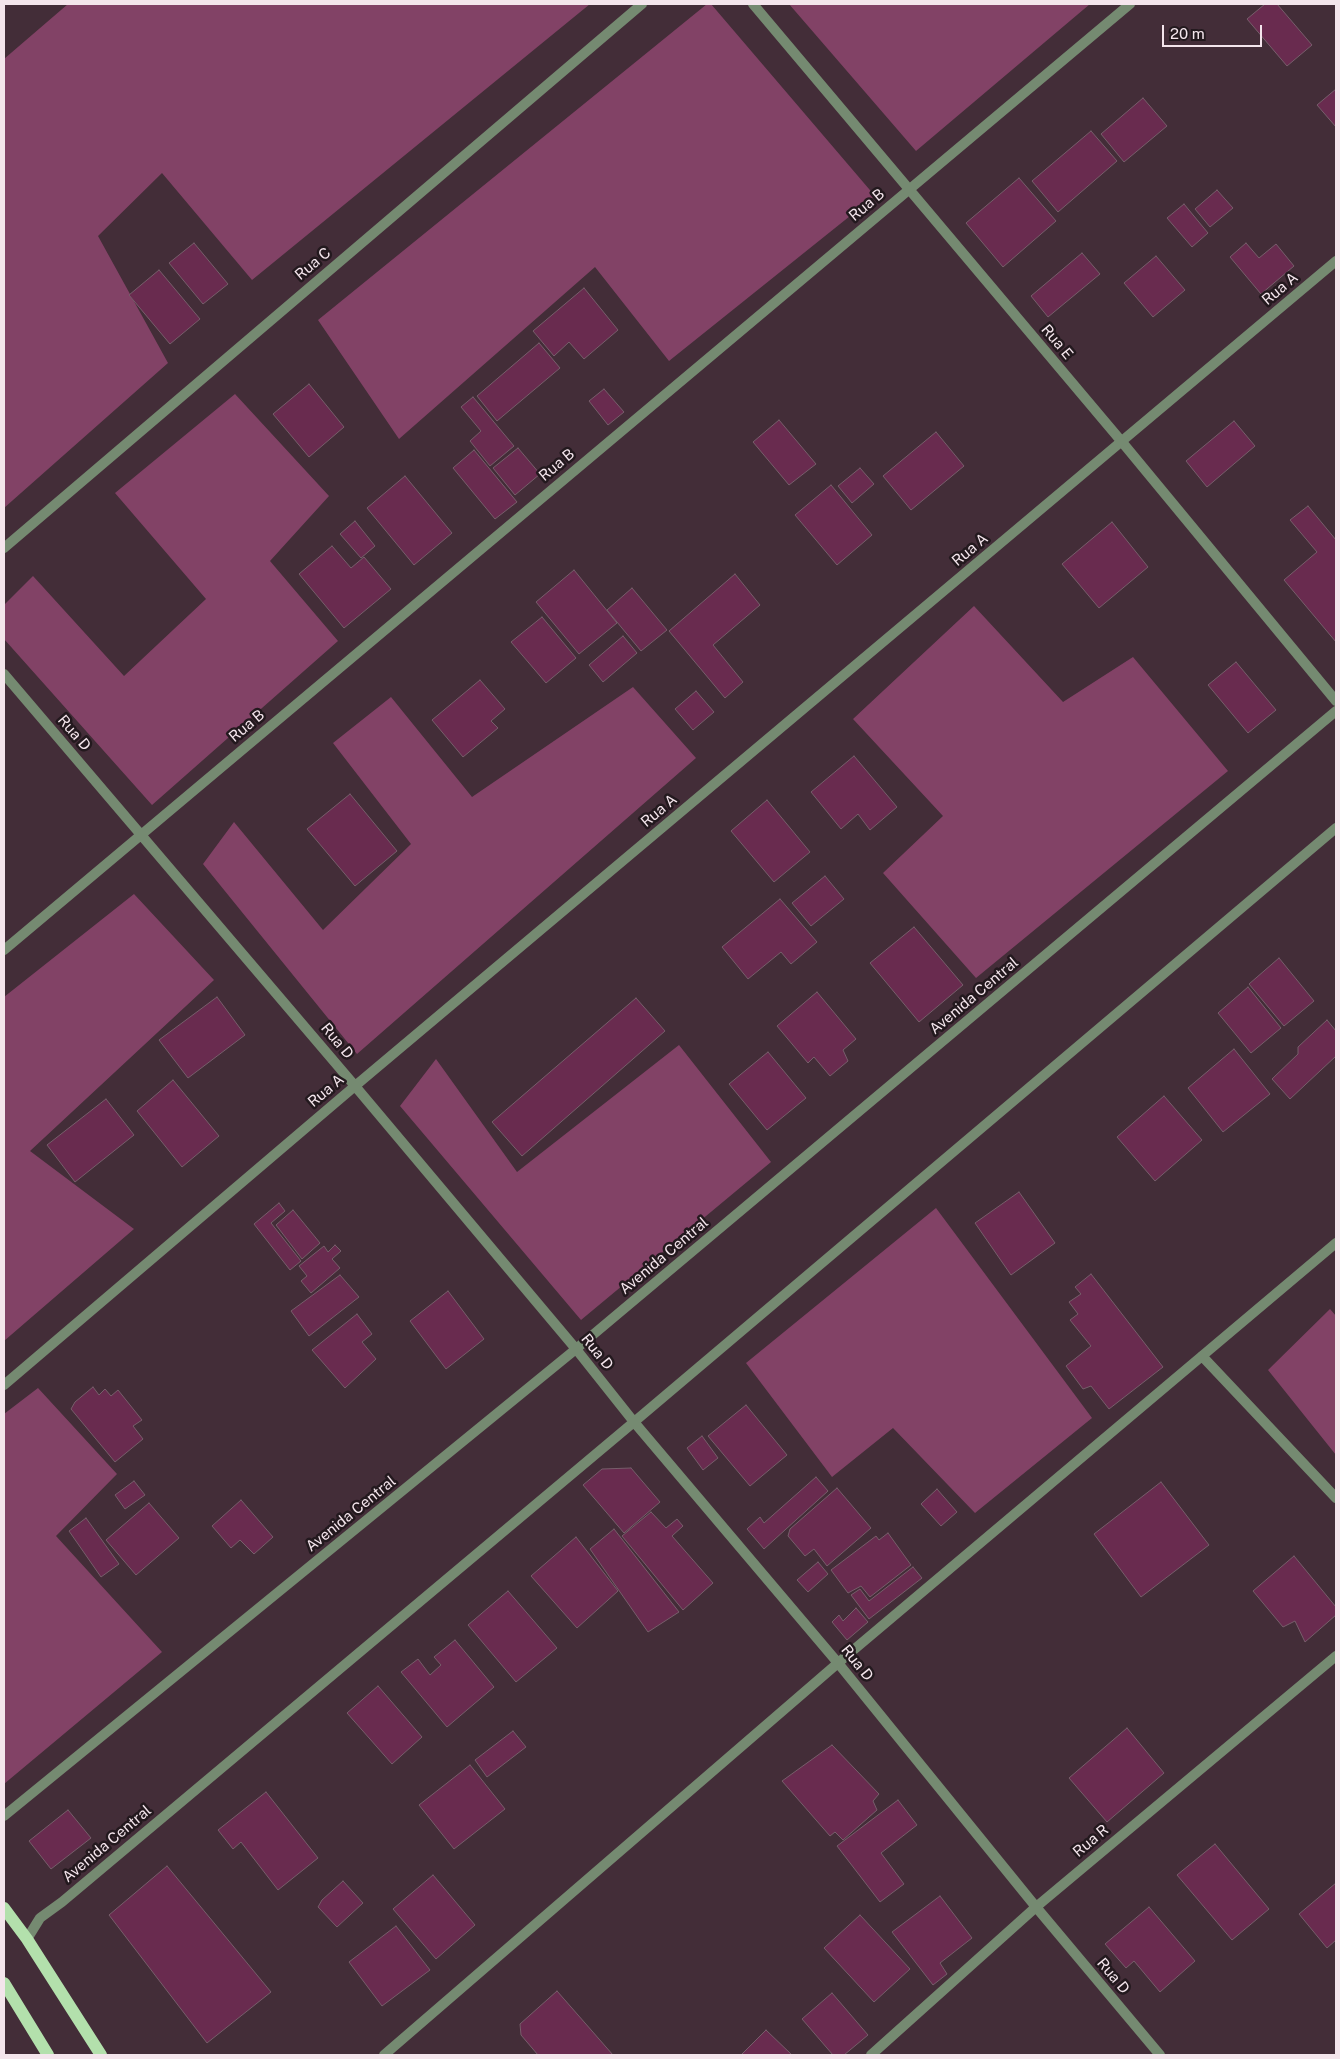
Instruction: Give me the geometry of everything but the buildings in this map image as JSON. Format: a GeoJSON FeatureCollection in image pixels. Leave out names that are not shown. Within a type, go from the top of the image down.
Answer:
{"type":"FeatureCollection","features":[{"type":"Feature","properties":{"kind":"main road"},"geometry":{"type":"LineString","coordinates":[[4,1908],[27,1939],[101,2055]]}},
{"type":"Feature","properties":{"kind":"main road"},"geometry":{"type":"LineString","coordinates":[[4,1983],[48,2055]]}},
{"type":"Feature","properties":{"kind":"street","name":"Rua C"},"geometry":{"type":"LineString","coordinates":[[4,548],[642,4]]}},
{"type":"Feature","properties":{"kind":"street","name":"Rua E"},"geometry":{"type":"LineString","coordinates":[[753,4],[1122,442],[1336,701]]}},
{"type":"Feature","properties":{"kind":"street","name":"Rua B"},"geometry":{"type":"LineString","coordinates":[[4,950],[1130,4]]}},
{"type":"Feature","properties":{"kind":"street","name":"Rua A"},"geometry":{"type":"LineString","coordinates":[[4,1385],[355,1086],[1336,261]]}},
{"type":"Feature","properties":{"kind":"street","name":"Rua D"},"geometry":{"type":"LineString","coordinates":[[4,674],[576,1349],[634,1422],[838,1663],[1036,1907],[1160,2055]]}},
{"type":"Feature","properties":{"kind":"street","name":"Avenida Central"},"geometry":{"type":"LineString","coordinates":[[4,1816],[576,1349],[1336,711]]}},
{"type":"Feature","properties":{"kind":"street","name":"Avenida Central"},"geometry":{"type":"LineString","coordinates":[[27,1939],[40,1918],[62,1902],[634,1422],[1336,828]]}},
{"type":"Feature","properties":{"kind":"street"},"geometry":{"type":"LineString","coordinates":[[384,2055],[838,1663],[1336,1243]]}},
{"type":"Feature","properties":{"kind":"street"},"geometry":{"type":"LineString","coordinates":[[1202,1356],[1336,1498]]}},
{"type":"Feature","properties":{"kind":"street","name":"Rua R"},"geometry":{"type":"LineString","coordinates":[[871,2055],[1036,1907],[1336,1656]]}},
{"type":"Feature","properties":{"kind":"shaded area"},"geometry":{"type":"Polygon","coordinates":[[[68,4],[590,4],[252,280],[162,173],[98,236],[168,363],[4,508],[4,59],[68,4]]]}},
{"type":"Feature","properties":{"kind":"shaded area"},"geometry":{"type":"Polygon","coordinates":[[[707,4],[711,4],[875,196],[669,361],[595,267],[399,439],[318,320],[707,4]]]}},
{"type":"Feature","properties":{"kind":"shaded area"},"geometry":{"type":"Polygon","coordinates":[[[789,4],[1090,4],[916,151],[789,4]]]}},
{"type":"Feature","properties":{"kind":"shaded area"},"geometry":{"type":"Polygon","coordinates":[[[235,394],[329,496],[270,561],[338,641],[152,805],[4,639],[4,605],[33,576],[124,676],[206,599],[115,493],[235,394]]]}},
{"type":"Feature","properties":{"kind":"shaded area"},"geometry":{"type":"Polygon","coordinates":[[[974,606],[1063,702],[1133,657],[1228,771],[976,978],[883,873],[943,816],[853,719],[974,606]]]}},
{"type":"Feature","properties":{"kind":"shaded area"},"geometry":{"type":"Polygon","coordinates":[[[633,687],[696,758],[357,1054],[203,864],[234,822],[323,930],[411,844],[333,743],[391,697],[472,797],[633,687]]]}},
{"type":"Feature","properties":{"kind":"shaded area"},"geometry":{"type":"Polygon","coordinates":[[[134,894],[214,980],[30,1151],[134,1229],[4,1341],[4,997],[134,894]]]}},
{"type":"Feature","properties":{"kind":"shaded area"},"geometry":{"type":"Polygon","coordinates":[[[679,1045],[771,1162],[581,1320],[400,1106],[436,1059],[517,1172],[679,1045]]]}},
{"type":"Feature","properties":{"kind":"shaded area"},"geometry":{"type":"Polygon","coordinates":[[[936,1208],[1092,1418],[975,1513],[893,1428],[832,1477],[746,1363],[936,1208]]]}},
{"type":"Feature","properties":{"kind":"shaded area"},"geometry":{"type":"Polygon","coordinates":[[[1330,1309],[1336,1316],[1336,1455],[1268,1370],[1330,1309]]]}},
{"type":"Feature","properties":{"kind":"shaded area"},"geometry":{"type":"Polygon","coordinates":[[[38,1388],[117,1474],[56,1536],[162,1652],[4,1784],[4,1414],[38,1388]]]}}]}
